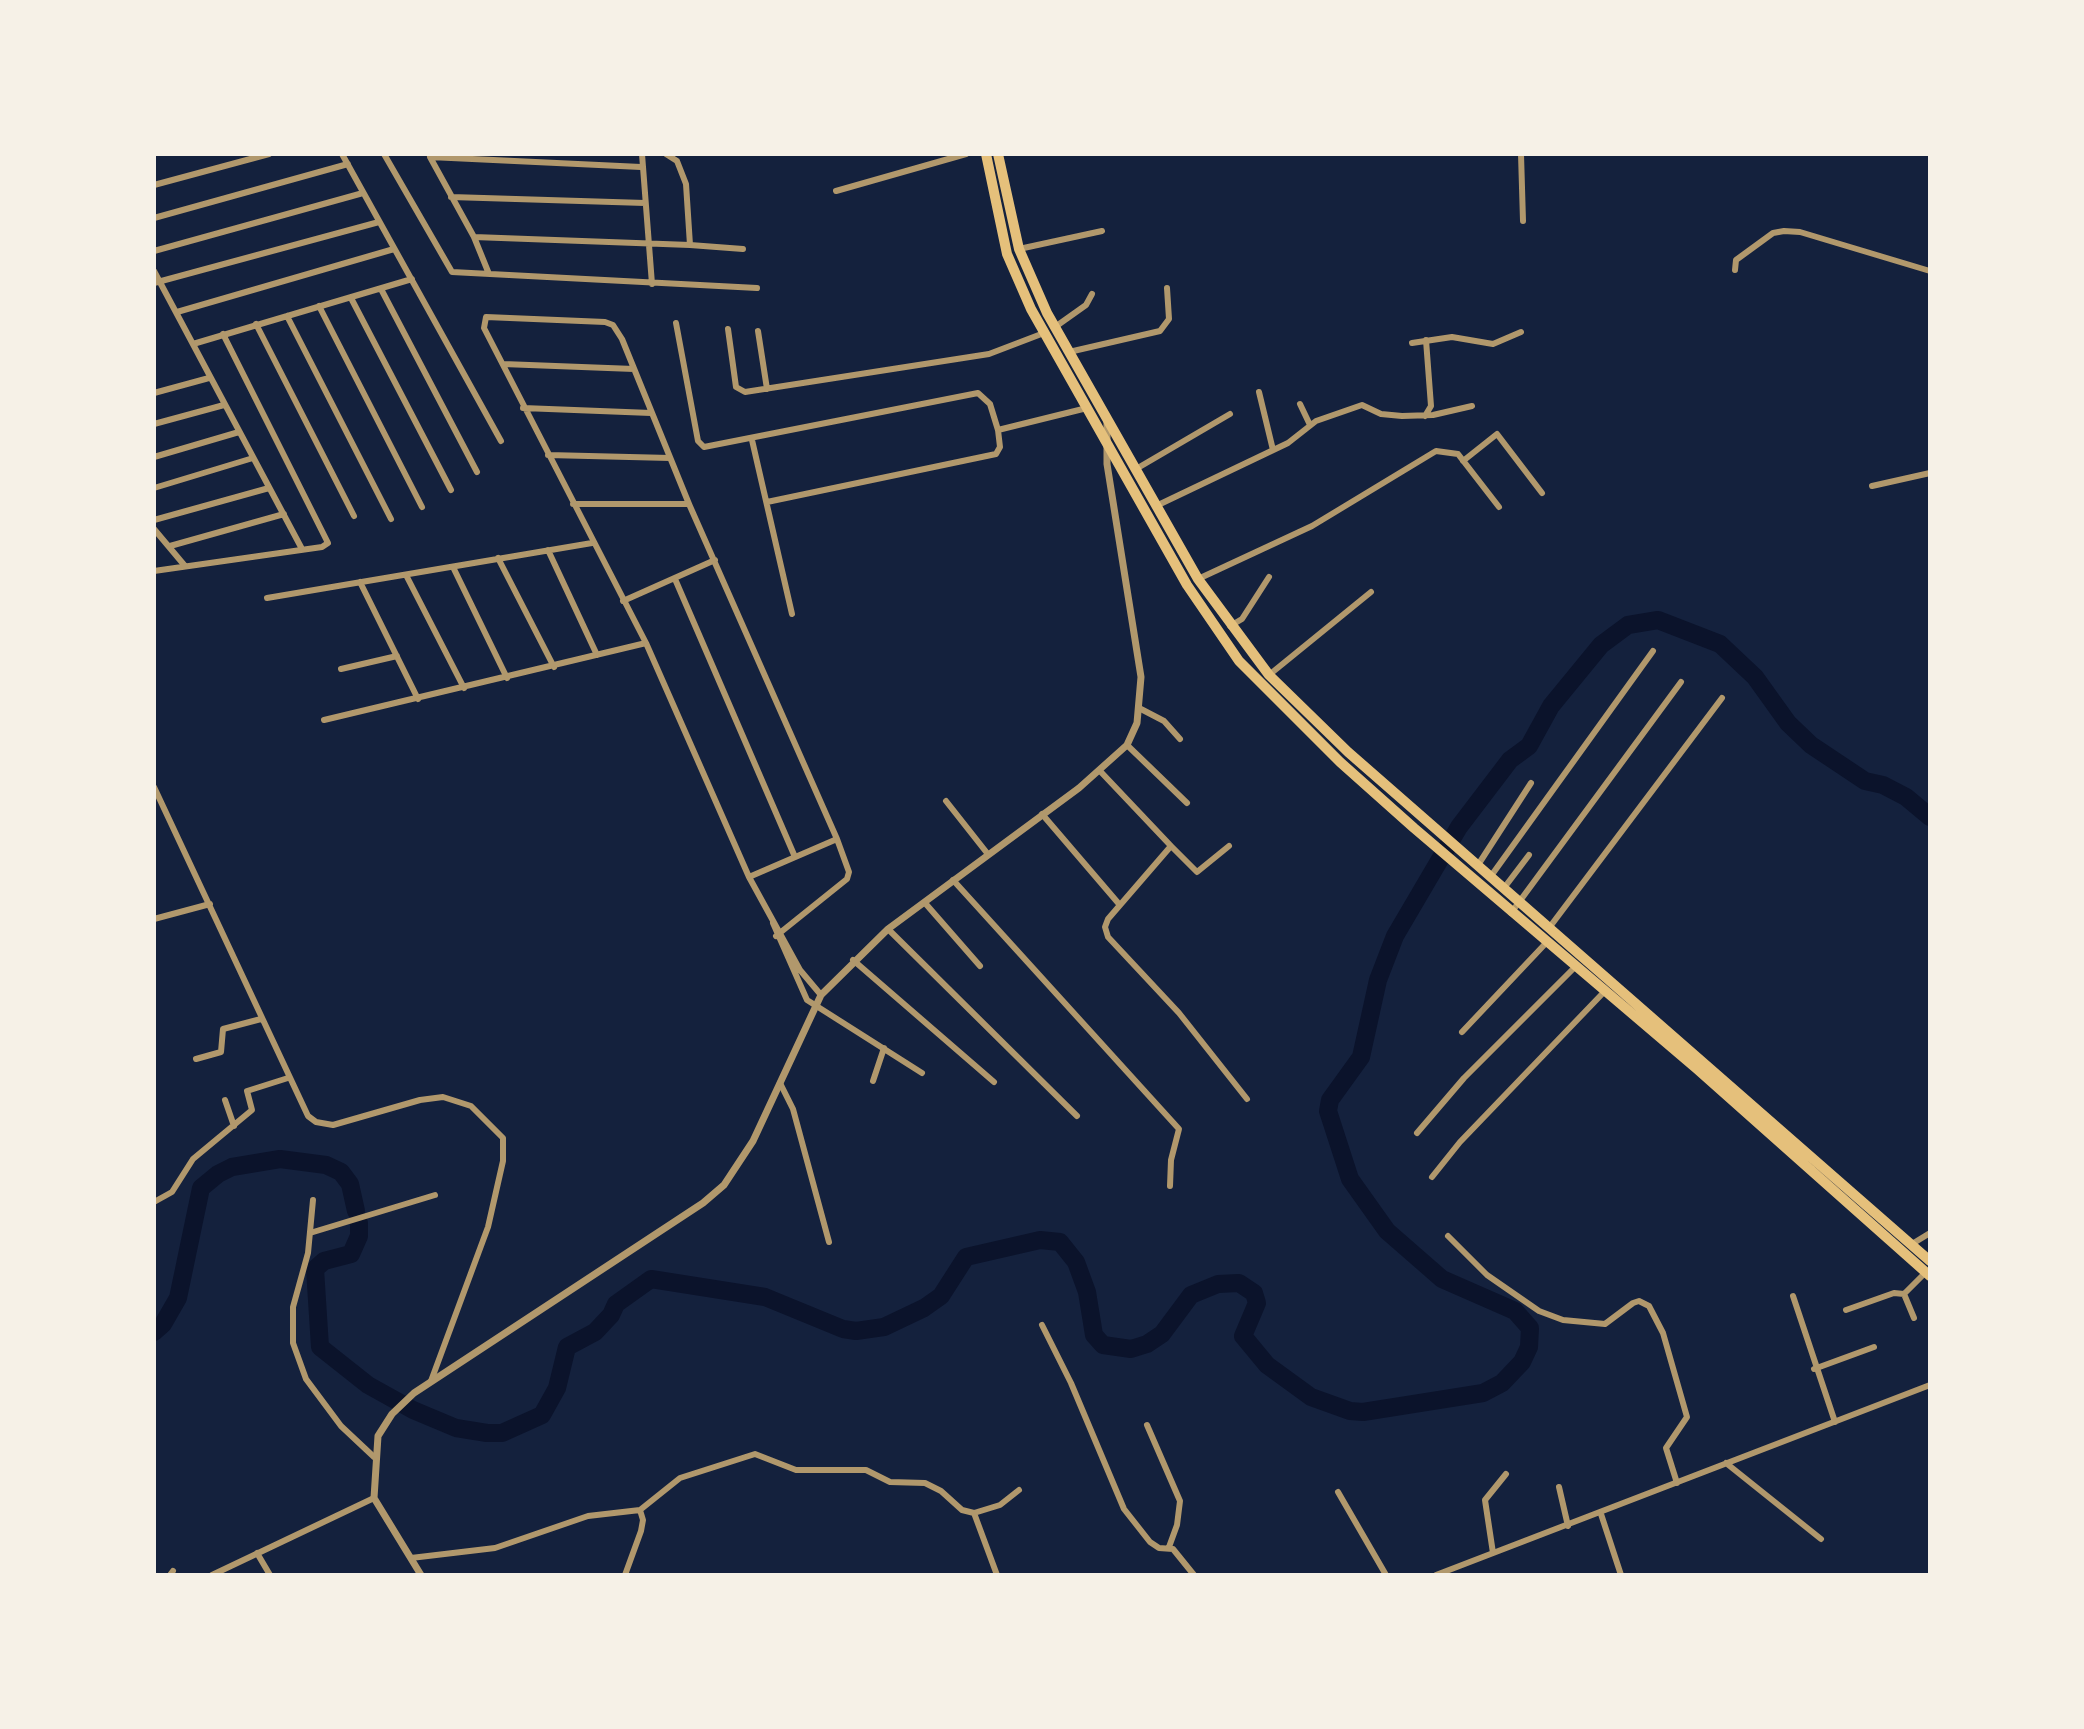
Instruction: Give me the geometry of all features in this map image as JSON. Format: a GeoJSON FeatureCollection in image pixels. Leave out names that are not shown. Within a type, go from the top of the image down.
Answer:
{"type":"FeatureCollection","features":[{"type":"Feature","properties":{"kind":"highway"},"geometry":{"type":"LineString","coordinates":[[986,154],[1007,254],[1044,333],[1187,585],[1239,661],[1340,762],[1462,871],[1873,1218]]}},
{"type":"Feature","properties":{"kind":"highway"},"geometry":{"type":"LineString","coordinates":[[998,154],[1019,249],[1055,327],[1198,579],[1269,675],[1348,752],[1491,876],[1929,1269]]}},
{"type":"Feature","properties":{"kind":"street"},"geometry":{"type":"LineString","coordinates":[[154,185],[269,154]]}},
{"type":"Feature","properties":{"kind":"street"},"geometry":{"type":"LineString","coordinates":[[342,154],[501,441]]}},
{"type":"Feature","properties":{"kind":"street"},"geometry":{"type":"LineString","coordinates":[[384,154],[447,268],[457,273],[757,288]]}},
{"type":"Feature","properties":{"kind":"street"},"geometry":{"type":"LineString","coordinates":[[642,154],[652,284]]}},
{"type":"Feature","properties":{"kind":"street"},"geometry":{"type":"LineString","coordinates":[[666,154],[682,169],[690,245]]}},
{"type":"Feature","properties":{"kind":"street"},"geometry":{"type":"LineString","coordinates":[[836,191],[966,154]]}},
{"type":"Feature","properties":{"kind":"street"},"geometry":{"type":"LineString","coordinates":[[1521,154],[1523,221]]}},
{"type":"Feature","properties":{"kind":"street"},"geometry":{"type":"LineString","coordinates":[[429,156],[474,237],[489,274]]}},
{"type":"Feature","properties":{"kind":"street"},"geometry":{"type":"LineString","coordinates":[[429,156],[641,167]]}},
{"type":"Feature","properties":{"kind":"street"},"geometry":{"type":"LineString","coordinates":[[154,218],[348,164]]}},
{"type":"Feature","properties":{"kind":"street"},"geometry":{"type":"LineString","coordinates":[[154,251],[363,193]]}},
{"type":"Feature","properties":{"kind":"street"},"geometry":{"type":"LineString","coordinates":[[451,197],[645,203]]}},
{"type":"Feature","properties":{"kind":"street"},"geometry":{"type":"LineString","coordinates":[[157,282],[379,222]]}},
{"type":"Feature","properties":{"kind":"street"},"geometry":{"type":"LineString","coordinates":[[1019,249],[1102,231]]}},
{"type":"Feature","properties":{"kind":"street"},"geometry":{"type":"LineString","coordinates":[[1735,270],[1736,260],[1773,233],[1784,231],[1800,232],[1930,271]]}},
{"type":"Feature","properties":{"kind":"street"},"geometry":{"type":"LineString","coordinates":[[474,237],[648,242],[743,249]]}},
{"type":"Feature","properties":{"kind":"street"},"geometry":{"type":"LineString","coordinates":[[177,312],[394,249]]}},
{"type":"Feature","properties":{"kind":"street"},"geometry":{"type":"LineString","coordinates":[[154,271],[157,282],[177,312],[209,378],[302,549]]}},
{"type":"Feature","properties":{"kind":"street"},"geometry":{"type":"LineString","coordinates":[[193,344],[412,279]]}},
{"type":"Feature","properties":{"kind":"street"},"geometry":{"type":"LineString","coordinates":[[1069,352],[1160,331],[1169,319],[1167,288]]}},
{"type":"Feature","properties":{"kind":"street"},"geometry":{"type":"LineString","coordinates":[[381,289],[477,472]]}},
{"type":"Feature","properties":{"kind":"street"},"geometry":{"type":"LineString","coordinates":[[1055,327],[1086,305],[1092,294]]}},
{"type":"Feature","properties":{"kind":"street"},"geometry":{"type":"LineString","coordinates":[[351,298],[451,490]]}},
{"type":"Feature","properties":{"kind":"street"},"geometry":{"type":"LineString","coordinates":[[319,306],[422,507]]}},
{"type":"Feature","properties":{"kind":"street"},"geometry":{"type":"LineString","coordinates":[[287,316],[391,519]]}},
{"type":"Feature","properties":{"kind":"street"},"geometry":{"type":"LineString","coordinates":[[778,934],[849,875],[837,839],[689,504],[617,331],[605,322],[486,317],[483,324],[523,408],[646,643],[807,1000],[922,1073]]}},
{"type":"Feature","properties":{"kind":"street"},"geometry":{"type":"LineString","coordinates":[[676,323],[698,441],[710,448],[978,393],[987,398],[998,430],[999,451],[991,456],[767,502]]}},
{"type":"Feature","properties":{"kind":"street"},"geometry":{"type":"LineString","coordinates":[[256,324],[354,516]]}},
{"type":"Feature","properties":{"kind":"street"},"geometry":{"type":"LineString","coordinates":[[728,329],[738,390],[767,389],[989,354],[1044,333]]}},
{"type":"Feature","properties":{"kind":"street"},"geometry":{"type":"LineString","coordinates":[[758,331],[767,389]]}},
{"type":"Feature","properties":{"kind":"street"},"geometry":{"type":"LineString","coordinates":[[1412,343],[1452,337],[1493,344],[1521,332]]}},
{"type":"Feature","properties":{"kind":"street"},"geometry":{"type":"LineString","coordinates":[[154,571],[322,547],[328,543],[223,334]]}},
{"type":"Feature","properties":{"kind":"street"},"geometry":{"type":"LineString","coordinates":[[1425,416],[1431,406],[1426,340]]}},
{"type":"Feature","properties":{"kind":"street"},"geometry":{"type":"LineString","coordinates":[[503,364],[634,369]]}},
{"type":"Feature","properties":{"kind":"street"},"geometry":{"type":"LineString","coordinates":[[154,393],[209,378]]}},
{"type":"Feature","properties":{"kind":"street"},"geometry":{"type":"LineString","coordinates":[[1259,392],[1273,450]]}},
{"type":"Feature","properties":{"kind":"street"},"geometry":{"type":"LineString","coordinates":[[1300,404],[1310,425]]}},
{"type":"Feature","properties":{"kind":"street"},"geometry":{"type":"LineString","coordinates":[[154,424],[224,405]]}},
{"type":"Feature","properties":{"kind":"street"},"geometry":{"type":"LineString","coordinates":[[1156,506],[1273,450],[1310,425],[1362,405],[1388,416],[1425,416],[1472,406]]}},
{"type":"Feature","properties":{"kind":"street"},"geometry":{"type":"LineString","coordinates":[[523,408],[651,413]]}},
{"type":"Feature","properties":{"kind":"street"},"geometry":{"type":"LineString","coordinates":[[998,430],[1087,408]]}},
{"type":"Feature","properties":{"kind":"street"},"geometry":{"type":"LineString","coordinates":[[1136,469],[1230,414]]}},
{"type":"Feature","properties":{"kind":"street"},"geometry":{"type":"LineString","coordinates":[[421,1575],[374,1498],[374,1457],[378,1436],[392,1414],[431,1381],[703,1203],[735,1171],[780,1083],[814,1006],[853,960],[987,853],[1100,771],[1127,745],[1139,708],[1137,650],[1104,441],[1107,420]]}},
{"type":"Feature","properties":{"kind":"street"},"geometry":{"type":"LineString","coordinates":[[154,457],[239,432]]}},
{"type":"Feature","properties":{"kind":"street"},"geometry":{"type":"LineString","coordinates":[[1463,461],[1497,434],[1542,493]]}},
{"type":"Feature","properties":{"kind":"street"},"geometry":{"type":"LineString","coordinates":[[752,440],[792,614]]}},
{"type":"Feature","properties":{"kind":"street"},"geometry":{"type":"LineString","coordinates":[[1198,579],[1312,526],[1436,451],[1458,454],[1499,507]]}},
{"type":"Feature","properties":{"kind":"street"},"geometry":{"type":"LineString","coordinates":[[548,455],[670,458]]}},
{"type":"Feature","properties":{"kind":"street"},"geometry":{"type":"LineString","coordinates":[[154,488],[253,458]]}},
{"type":"Feature","properties":{"kind":"street"},"geometry":{"type":"LineString","coordinates":[[1872,486],[1930,473]]}},
{"type":"Feature","properties":{"kind":"street"},"geometry":{"type":"LineString","coordinates":[[154,520],[269,488]]}},
{"type":"Feature","properties":{"kind":"street"},"geometry":{"type":"LineString","coordinates":[[573,504],[689,504]]}},
{"type":"Feature","properties":{"kind":"street"},"geometry":{"type":"LineString","coordinates":[[170,546],[284,514]]}},
{"type":"Feature","properties":{"kind":"street"},"geometry":{"type":"LineString","coordinates":[[154,529],[185,566]]}},
{"type":"Feature","properties":{"kind":"street"},"geometry":{"type":"LineString","coordinates":[[267,598],[592,543]]}},
{"type":"Feature","properties":{"kind":"street"},"geometry":{"type":"LineString","coordinates":[[548,550],[597,655]]}},
{"type":"Feature","properties":{"kind":"street"},"geometry":{"type":"LineString","coordinates":[[498,558],[554,667]]}},
{"type":"Feature","properties":{"kind":"street"},"geometry":{"type":"LineString","coordinates":[[623,601],[715,560]]}},
{"type":"Feature","properties":{"kind":"street"},"geometry":{"type":"LineString","coordinates":[[453,567],[507,678]]}},
{"type":"Feature","properties":{"kind":"street"},"geometry":{"type":"LineString","coordinates":[[406,575],[464,688]]}},
{"type":"Feature","properties":{"kind":"street"},"geometry":{"type":"LineString","coordinates":[[1230,626],[1242,619],[1269,577]]}},
{"type":"Feature","properties":{"kind":"street"},"geometry":{"type":"LineString","coordinates":[[675,579],[795,857]]}},
{"type":"Feature","properties":{"kind":"street"},"geometry":{"type":"LineString","coordinates":[[360,582],[418,699]]}},
{"type":"Feature","properties":{"kind":"street"},"geometry":{"type":"LineString","coordinates":[[1269,675],[1371,592]]}},
{"type":"Feature","properties":{"kind":"street"},"geometry":{"type":"LineString","coordinates":[[324,720],[646,643]]}},
{"type":"Feature","properties":{"kind":"street"},"geometry":{"type":"LineString","coordinates":[[1491,876],[1653,651]]}},
{"type":"Feature","properties":{"kind":"street"},"geometry":{"type":"LineString","coordinates":[[341,669],[397,656]]}},
{"type":"Feature","properties":{"kind":"street"},"geometry":{"type":"LineString","coordinates":[[1511,913],[1681,682]]}},
{"type":"Feature","properties":{"kind":"street"},"geometry":{"type":"LineString","coordinates":[[1549,928],[1722,698]]}},
{"type":"Feature","properties":{"kind":"street"},"geometry":{"type":"LineString","coordinates":[[1139,708],[1164,721],[1180,739]]}},
{"type":"Feature","properties":{"kind":"street"},"geometry":{"type":"LineString","coordinates":[[1127,745],[1187,803]]}},
{"type":"Feature","properties":{"kind":"street"},"geometry":{"type":"LineString","coordinates":[[1100,771],[1197,872],[1229,846]]}},
{"type":"Feature","properties":{"kind":"street"},"geometry":{"type":"LineString","coordinates":[[1475,862],[1531,783]]}},
{"type":"Feature","properties":{"kind":"street"},"geometry":{"type":"LineString","coordinates":[[154,787],[308,1116],[316,1122],[333,1125],[420,1100],[443,1097],[471,1106],[503,1138],[503,1161],[488,1227],[431,1381]]}},
{"type":"Feature","properties":{"kind":"street"},"geometry":{"type":"LineString","coordinates":[[946,801],[987,853]]}},
{"type":"Feature","properties":{"kind":"street"},"geometry":{"type":"LineString","coordinates":[[1042,814],[1119,904]]}},
{"type":"Feature","properties":{"kind":"street"},"geometry":{"type":"LineString","coordinates":[[749,877],[837,839]]}},
{"type":"Feature","properties":{"kind":"street"},"geometry":{"type":"LineString","coordinates":[[1171,846],[1119,904],[1105,927],[1108,937],[1179,1013],[1247,1099]]}},
{"type":"Feature","properties":{"kind":"street"},"geometry":{"type":"LineString","coordinates":[[1504,888],[1529,855]]}},
{"type":"Feature","properties":{"kind":"street"},"geometry":{"type":"LineString","coordinates":[[953,880],[1179,1129],[1171,1160],[1170,1186]]}},
{"type":"Feature","properties":{"kind":"street"},"geometry":{"type":"LineString","coordinates":[[925,903],[980,966]]}},
{"type":"Feature","properties":{"kind":"street"},"geometry":{"type":"LineString","coordinates":[[154,919],[210,904]]}},
{"type":"Feature","properties":{"kind":"street"},"geometry":{"type":"LineString","coordinates":[[888,929],[1077,1116]]}},
{"type":"Feature","properties":{"kind":"street"},"geometry":{"type":"LineString","coordinates":[[1462,1032],[1546,943]]}},
{"type":"Feature","properties":{"kind":"street"},"geometry":{"type":"LineString","coordinates":[[788,954],[821,995]]}},
{"type":"Feature","properties":{"kind":"street"},"geometry":{"type":"LineString","coordinates":[[853,960],[994,1082]]}},
{"type":"Feature","properties":{"kind":"street"},"geometry":{"type":"LineString","coordinates":[[1417,1133],[1464,1078],[1575,967]]}},
{"type":"Feature","properties":{"kind":"street"},"geometry":{"type":"LineString","coordinates":[[795,978],[800,970]]}},
{"type":"Feature","properties":{"kind":"street"},"geometry":{"type":"LineString","coordinates":[[1432,1177],[1460,1142],[1604,992]]}},
{"type":"Feature","properties":{"kind":"street"},"geometry":{"type":"LineString","coordinates":[[196,1059],[221,1052],[223,1029],[261,1019]]}},
{"type":"Feature","properties":{"kind":"street"},"geometry":{"type":"LineString","coordinates":[[873,1081],[884,1048]]}},
{"type":"Feature","properties":{"kind":"street"},"geometry":{"type":"LineString","coordinates":[[154,1202],[172,1192],[193,1159],[252,1110],[247,1091],[288,1078]]}},
{"type":"Feature","properties":{"kind":"street"},"geometry":{"type":"LineString","coordinates":[[780,1083],[793,1109],[829,1242]]}},
{"type":"Feature","properties":{"kind":"street"},"geometry":{"type":"LineString","coordinates":[[225,1100],[234,1126]]}},
{"type":"Feature","properties":{"kind":"street"},"geometry":{"type":"LineString","coordinates":[[310,1233],[435,1195]]}},
{"type":"Feature","properties":{"kind":"street"},"geometry":{"type":"LineString","coordinates":[[313,1200],[310,1233],[293,1307],[293,1343],[306,1379],[341,1426],[374,1457]]}},
{"type":"Feature","properties":{"kind":"street"},"geometry":{"type":"LineString","coordinates":[[1908,1249],[1930,1233]]}},
{"type":"Feature","properties":{"kind":"street"},"geometry":{"type":"LineString","coordinates":[[1448,1236],[1487,1275],[1539,1311],[1563,1320],[1605,1324],[1633,1303],[1639,1301],[1649,1306],[1663,1333],[1687,1417],[1666,1448],[1677,1483]]}},
{"type":"Feature","properties":{"kind":"street"},"geometry":{"type":"LineString","coordinates":[[1904,1294],[1929,1269]]}},
{"type":"Feature","properties":{"kind":"street"},"geometry":{"type":"LineString","coordinates":[[1846,1310],[1894,1293],[1904,1294]]}},
{"type":"Feature","properties":{"kind":"street"},"geometry":{"type":"LineString","coordinates":[[1904,1294],[1914,1318]]}},
{"type":"Feature","properties":{"kind":"street"},"geometry":{"type":"LineString","coordinates":[[1793,1296],[1814,1369],[1835,1422]]}},
{"type":"Feature","properties":{"kind":"street"},"geometry":{"type":"LineString","coordinates":[[1042,1325],[1124,1509],[1156,1547],[1169,1547],[1194,1575]]}},
{"type":"Feature","properties":{"kind":"street"},"geometry":{"type":"LineString","coordinates":[[1814,1369],[1874,1347]]}},
{"type":"Feature","properties":{"kind":"street"},"geometry":{"type":"LineString","coordinates":[[1436,1575],[1930,1385]]}},
{"type":"Feature","properties":{"kind":"street"},"geometry":{"type":"LineString","coordinates":[[1147,1425],[1180,1501],[1177,1525],[1169,1547]]}},
{"type":"Feature","properties":{"kind":"street"},"geometry":{"type":"LineString","coordinates":[[411,1558],[495,1548],[588,1516],[640,1510],[680,1478],[755,1454],[796,1470],[866,1470],[890,1482],[925,1483],[974,1513],[997,1575]]}},
{"type":"Feature","properties":{"kind":"street"},"geometry":{"type":"LineString","coordinates":[[1726,1463],[1821,1539]]}},
{"type":"Feature","properties":{"kind":"street"},"geometry":{"type":"LineString","coordinates":[[1493,1553],[1485,1500],[1506,1474]]}},
{"type":"Feature","properties":{"kind":"street"},"geometry":{"type":"LineString","coordinates":[[1559,1487],[1568,1526]]}},
{"type":"Feature","properties":{"kind":"street"},"geometry":{"type":"LineString","coordinates":[[974,1513],[1000,1505],[1019,1490]]}},
{"type":"Feature","properties":{"kind":"street"},"geometry":{"type":"LineString","coordinates":[[1338,1492],[1386,1575]]}},
{"type":"Feature","properties":{"kind":"street"},"geometry":{"type":"LineString","coordinates":[[212,1575],[374,1498]]}},
{"type":"Feature","properties":{"kind":"street"},"geometry":{"type":"LineString","coordinates":[[625,1575],[641,1531],[643,1520],[640,1510]]}},
{"type":"Feature","properties":{"kind":"street"},"geometry":{"type":"LineString","coordinates":[[1601,1514],[1621,1575]]}},
{"type":"Feature","properties":{"kind":"street"},"geometry":{"type":"LineString","coordinates":[[257,1553],[270,1575]]}},
{"type":"Feature","properties":{"kind":"waterway"},"geometry":{"type":"LineString","coordinates":[[359,1223],[359,1236],[351,1254],[324,1261],[315,1269],[320,1347],[368,1385],[413,1410],[456,1428],[487,1433],[502,1433],[542,1415],[557,1388],[567,1347],[595,1332],[611,1315],[616,1304],[651,1279],[765,1297],[843,1329],[856,1331],[884,1327],[924,1308],[941,1296],[966,1257],[1040,1240],[1060,1242],[1076,1262],[1087,1292],[1094,1335],[1103,1345],[1131,1349],[1147,1344],[1162,1334],[1191,1295],[1218,1284],[1239,1283],[1254,1293],[1257,1303],[1243,1336],[1267,1365],[1311,1397],[1350,1411],[1363,1412],[1483,1393],[1502,1383],[1522,1362],[1529,1347],[1530,1328],[1515,1311],[1442,1279],[1387,1231],[1350,1179],[1328,1111],[1330,1100],[1361,1057],[1378,980],[1395,936],[1459,827],[1510,760],[1529,746],[1551,706],[1601,645],[1628,625],[1658,620],[1720,644],[1755,677],[1788,723],[1811,745],[1865,781],[1883,785],[1906,797],[1930,817]]}},
{"type":"Feature","properties":{"kind":"waterway"},"geometry":{"type":"LineString","coordinates":[[154,1332],[163,1324],[178,1298],[201,1188],[218,1174],[232,1167],[280,1159],[326,1165],[341,1172],[350,1184],[356,1211]]}}]}
